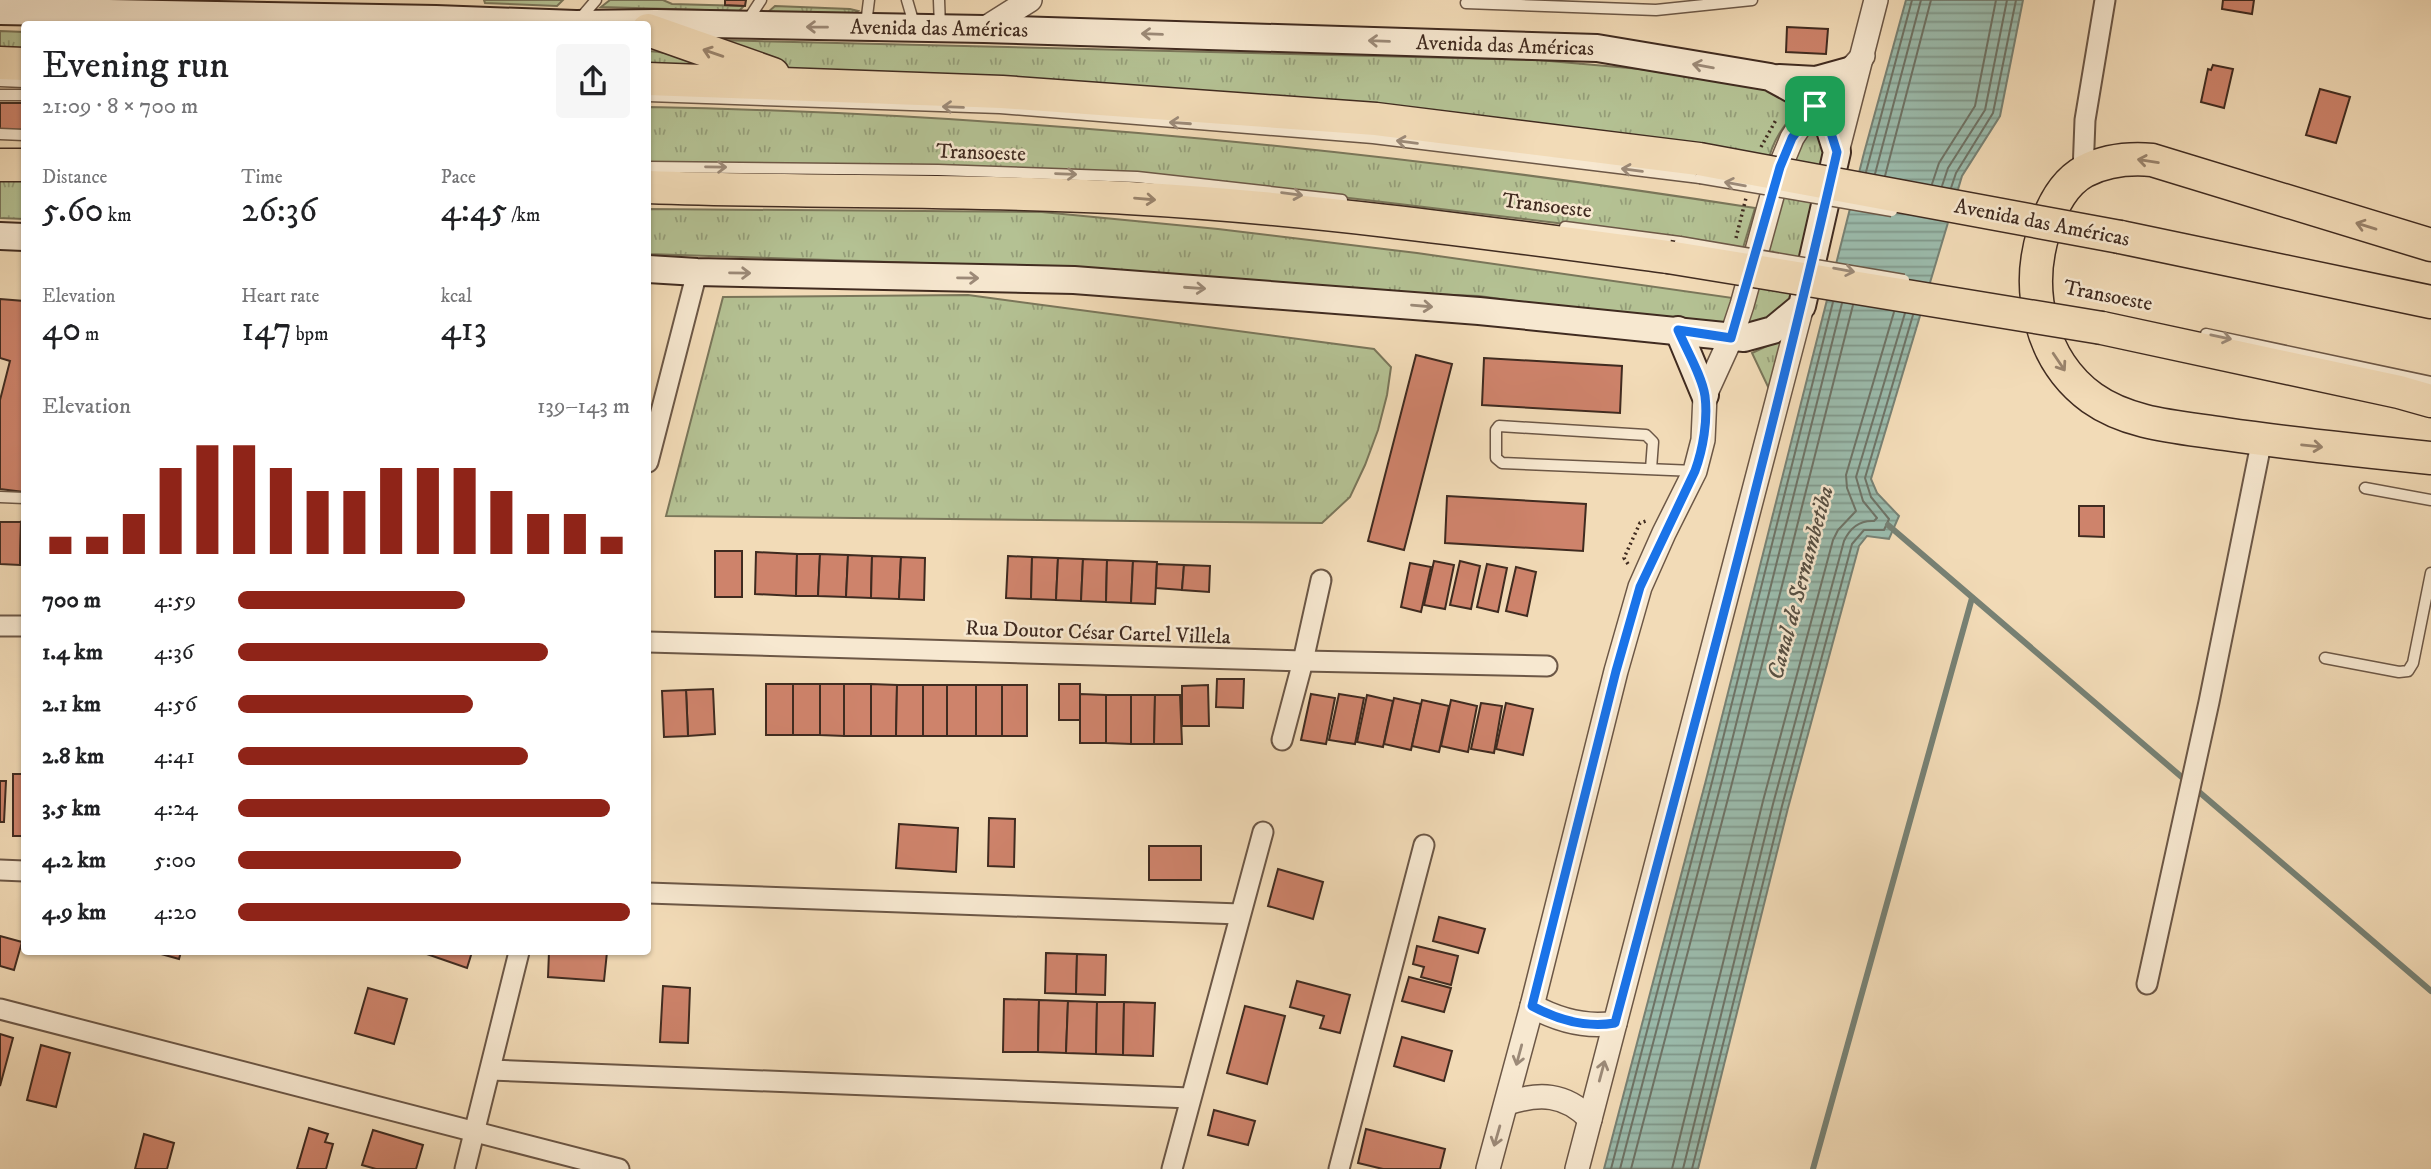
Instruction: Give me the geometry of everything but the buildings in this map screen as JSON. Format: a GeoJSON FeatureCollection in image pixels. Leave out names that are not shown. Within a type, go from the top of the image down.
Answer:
{"type":"FeatureCollection","features":[{"type":"Feature","properties":{"kind":"highway"},"geometry":{"type":"LineString","coordinates":[[651,31],[801,83]]}},
{"type":"Feature","properties":{"kind":"highway"},"geometry":{"type":"LineString","coordinates":[[0,63],[21,64]]}},
{"type":"Feature","properties":{"kind":"highway","name":"Avenida das Américas"},"geometry":{"type":"LineString","coordinates":[[651,79],[1002,92],[1376,119],[2120,237],[2431,302]]}},
{"type":"Feature","properties":{"kind":"highway"},"geometry":{"type":"LineString","coordinates":[[2431,245],[2152,160],[2116,160],[2083,172],[2066,187],[2050,211],[2039,246],[2035,281],[2040,321],[2051,349],[2069,376],[2093,398],[2124,415],[2152,423],[2262,439],[2431,458]]}},
{"type":"Feature","properties":{"kind":"highway"},"geometry":{"type":"LineString","coordinates":[[0,165],[21,166]]}},
{"type":"Feature","properties":{"kind":"highway"},"geometry":{"type":"LineString","coordinates":[[656,189],[1017,192],[1131,198],[1674,249],[2102,328],[2431,401]]}},
{"type":"Feature","properties":{"kind":"main road","name":"Avenida das Américas"},"geometry":{"type":"LineString","coordinates":[[0,11],[73,6],[180,7],[506,21]]}},
{"type":"Feature","properties":{"kind":"main road","name":"Avenida das Américas"},"geometry":{"type":"LineString","coordinates":[[651,26],[984,29],[1597,48],[1770,77],[1800,93],[1815,106],[1830,130],[1837,152]]}},
{"type":"Feature","properties":{"kind":"main road"},"geometry":{"type":"LineString","coordinates":[[1770,77],[1816,80],[1858,63]]}},
{"type":"Feature","properties":{"kind":"main road"},"geometry":{"type":"LineString","coordinates":[[651,269],[1074,280],[1275,294],[1744,338],[1773,330],[1802,306],[1837,152]]}},
{"type":"Feature","properties":{"kind":"main road"},"geometry":{"type":"LineString","coordinates":[[0,236],[21,237]]}},
{"type":"Feature","properties":{"kind":"main road"},"geometry":{"type":"LineString","coordinates":[[1678,330],[1705,395]]}},
{"type":"Feature","properties":{"kind":"street"},"geometry":{"type":"LineString","coordinates":[[984,29],[1030,0]]}},
{"type":"Feature","properties":{"kind":"street"},"geometry":{"type":"LineString","coordinates":[[1837,152],[1858,63],[1877,0]]}},
{"type":"Feature","properties":{"kind":"street"},"geometry":{"type":"LineString","coordinates":[[2083,172],[2085,120],[2105,0]]}},
{"type":"Feature","properties":{"kind":"street"},"geometry":{"type":"LineString","coordinates":[[1488,1169],[1640,587],[1695,471],[1703,440],[1705,395],[1731,338],[1780,167],[1792,138],[1815,106],[1858,63]]}},
{"type":"Feature","properties":{"kind":"street"},"geometry":{"type":"LineString","coordinates":[[651,450],[697,272]]}},
{"type":"Feature","properties":{"kind":"street"},"geometry":{"type":"LineString","coordinates":[[1577,1169],[1802,306]]}},
{"type":"Feature","properties":{"kind":"street"},"geometry":{"type":"LineString","coordinates":[[2147,984],[2262,439]]}},
{"type":"Feature","properties":{"kind":"street"},"geometry":{"type":"LineString","coordinates":[[1282,740],[1321,580]]}},
{"type":"Feature","properties":{"kind":"street"},"geometry":{"type":"LineString","coordinates":[[0,626],[21,626]]}},
{"type":"Feature","properties":{"kind":"street","name":"Rua Doutor César Cartel Villela"},"geometry":{"type":"LineString","coordinates":[[651,642],[1547,666]]}},
{"type":"Feature","properties":{"kind":"street"},"geometry":{"type":"LineString","coordinates":[[1172,1169],[1263,832]]}},
{"type":"Feature","properties":{"kind":"street"},"geometry":{"type":"LineString","coordinates":[[1339,1169],[1424,845]]}},
{"type":"Feature","properties":{"kind":"street"},"geometry":{"type":"LineString","coordinates":[[0,870],[21,871]]}},
{"type":"Feature","properties":{"kind":"street"},"geometry":{"type":"LineString","coordinates":[[651,893],[1240,915]]}},
{"type":"Feature","properties":{"kind":"street"},"geometry":{"type":"LineString","coordinates":[[465,1169],[518,955]]}},
{"type":"Feature","properties":{"kind":"street"},"geometry":{"type":"LineString","coordinates":[[1532,1006],[1572,1022],[1590,1025],[1615,1023]]}},
{"type":"Feature","properties":{"kind":"street"},"geometry":{"type":"LineString","coordinates":[[0,1009],[619,1169]]}},
{"type":"Feature","properties":{"kind":"street"},"geometry":{"type":"LineString","coordinates":[[491,1070],[1190,1098]]}},
{"type":"Feature","properties":{"kind":"street"},"geometry":{"type":"LineString","coordinates":[[1507,1103],[1531,1096],[1547,1096],[1569,1103],[1590,1119]]}},
{"type":"Feature","properties":{"kind":"lane"},"geometry":{"type":"LineString","coordinates":[[578,21],[596,0]]}},
{"type":"Feature","properties":{"kind":"lane"},"geometry":{"type":"LineString","coordinates":[[745,25],[761,0]]}},
{"type":"Feature","properties":{"kind":"lane"},"geometry":{"type":"LineString","coordinates":[[866,28],[869,0]]}},
{"type":"Feature","properties":{"kind":"lane"},"geometry":{"type":"LineString","coordinates":[[906,0],[928,28]]}},
{"type":"Feature","properties":{"kind":"lane"},"geometry":{"type":"LineString","coordinates":[[928,28],[939,0]]}},
{"type":"Feature","properties":{"kind":"lane"},"geometry":{"type":"LineString","coordinates":[[1466,3],[1656,10],[1752,0]]}},
{"type":"Feature","properties":{"kind":"lane"},"geometry":{"type":"LineString","coordinates":[[0,81],[21,82]]}},
{"type":"Feature","properties":{"kind":"lane"},"geometry":{"type":"LineString","coordinates":[[0,95],[21,95]]}},
{"type":"Feature","properties":{"kind":"lane","name":"Transoeste"},"geometry":{"type":"LineString","coordinates":[[651,96],[1000,108],[1373,138],[1700,169],[1902,212]]}},
{"type":"Feature","properties":{"kind":"lane"},"geometry":{"type":"LineString","coordinates":[[0,134],[21,135]]}},
{"type":"Feature","properties":{"kind":"lane","name":"Transoeste"},"geometry":{"type":"LineString","coordinates":[[651,167],[939,170],[1137,177],[1352,201]]}},
{"type":"Feature","properties":{"kind":"lane","name":"Transoeste"},"geometry":{"type":"LineString","coordinates":[[1557,226],[1674,249],[1914,281]]}},
{"type":"Feature","properties":{"kind":"lane"},"geometry":{"type":"LineString","coordinates":[[2036,235],[2049,237]]}},
{"type":"Feature","properties":{"kind":"lane","name":"Transoeste"},"geometry":{"type":"LineString","coordinates":[[2024,300],[2051,305]]}},
{"type":"Feature","properties":{"kind":"lane"},"geometry":{"type":"LineString","coordinates":[[2200,333],[2431,382]]}},
{"type":"Feature","properties":{"kind":"lane"},"geometry":{"type":"LineString","coordinates":[[1651,469],[1653,442],[1646,435],[1499,426],[1496,430],[1496,458],[1502,463],[1695,471]]}},
{"type":"Feature","properties":{"kind":"lane"},"geometry":{"type":"LineString","coordinates":[[2365,488],[2431,500]]}},
{"type":"Feature","properties":{"kind":"lane"},"geometry":{"type":"LineString","coordinates":[[0,497],[21,498]]}},
{"type":"Feature","properties":{"kind":"lane"},"geometry":{"type":"LineString","coordinates":[[2325,658],[2399,672],[2408,671],[2413,663],[2431,573]]}},
{"type":"Feature","properties":{"kind":"green space"},"geometry":{"type":"Polygon","coordinates":[[[484,0],[563,0],[557,6],[485,3],[484,0]]]}},
{"type":"Feature","properties":{"kind":"green space"},"geometry":{"type":"Polygon","coordinates":[[[610,0],[663,0],[672,4],[744,6],[739,11],[601,7],[610,0]]]}},
{"type":"Feature","properties":{"kind":"green space"},"geometry":{"type":"Polygon","coordinates":[[[775,6],[858,11],[852,15],[768,12],[775,6]]]}},
{"type":"Feature","properties":{"kind":"green space"},"geometry":{"type":"Polygon","coordinates":[[[0,31],[21,32],[21,58],[0,58],[0,31]]]}},
{"type":"Feature","properties":{"kind":"green space"},"geometry":{"type":"Polygon","coordinates":[[[715,40],[1538,60],[1640,69],[1768,88],[1801,106],[1779,133],[1767,166],[783,71],[715,40]]]}},
{"type":"Feature","properties":{"kind":"green space"},"geometry":{"type":"Polygon","coordinates":[[[651,51],[681,57],[735,77],[651,75],[651,51]]]}},
{"type":"Feature","properties":{"kind":"green space"},"geometry":{"type":"Polygon","coordinates":[[[651,107],[926,118],[1203,139],[1480,169],[1755,208],[1743,248],[1681,238],[1142,173],[651,163],[651,107]]]}},
{"type":"Feature","properties":{"kind":"green space"},"geometry":{"type":"Polygon","coordinates":[[[1814,120],[1824,147],[1811,225],[1789,299],[1779,316],[1748,331],[1750,301],[1786,167],[1814,120]]]}},
{"type":"Feature","properties":{"kind":"green space"},"geometry":{"type":"Polygon","coordinates":[[[0,180],[21,181],[21,219],[0,218],[0,180]]]}},
{"type":"Feature","properties":{"kind":"green space"},"geometry":{"type":"Polygon","coordinates":[[[651,209],[1042,212],[1218,229],[1417,253],[1733,298],[1729,332],[1479,296],[1372,292],[1042,267],[651,254],[651,209]]]}},
{"type":"Feature","properties":{"kind":"green space"},"geometry":{"type":"Polygon","coordinates":[[[968,295],[1374,349],[1391,367],[1387,395],[1378,430],[1350,497],[1322,523],[666,516],[723,297],[968,295]]]}},
{"type":"Feature","properties":{"kind":"green space"},"geometry":{"type":"Polygon","coordinates":[[[1784,338],[1771,393],[1752,353],[1784,338]]]}},
{"type":"Feature","properties":{"kind":"water","name":"Canal de Sernambetiba"},"geometry":{"type":"Polygon","coordinates":[[[1906,0],[2023,0],[2000,116],[1962,176],[1871,479],[1877,493],[1899,516],[1889,539],[1867,536],[1859,546],[1788,808],[1698,1169],[1604,1169],[1706,780],[1864,153],[1906,0]]]}},
{"type":"Feature","properties":{"kind":"waterway"},"geometry":{"type":"LineString","coordinates":[[1888,525],[2431,991]]}},
{"type":"Feature","properties":{"kind":"waterway"},"geometry":{"type":"LineString","coordinates":[[1813,1169],[1972,598]]}},
{"type":"Feature","properties":{"kind":"route"},"geometry":{"type":"LineString","coordinates":[[1815,106],[1824,117],[1837,152],[1802,306],[1674,803],[1615,1023],[1590,1025],[1572,1022],[1548,1015],[1532,1006],[1616,671],[1640,587],[1700,456],[1705,395],[1678,330],[1731,338],[1780,167],[1792,138],[1815,106]]}}]}
